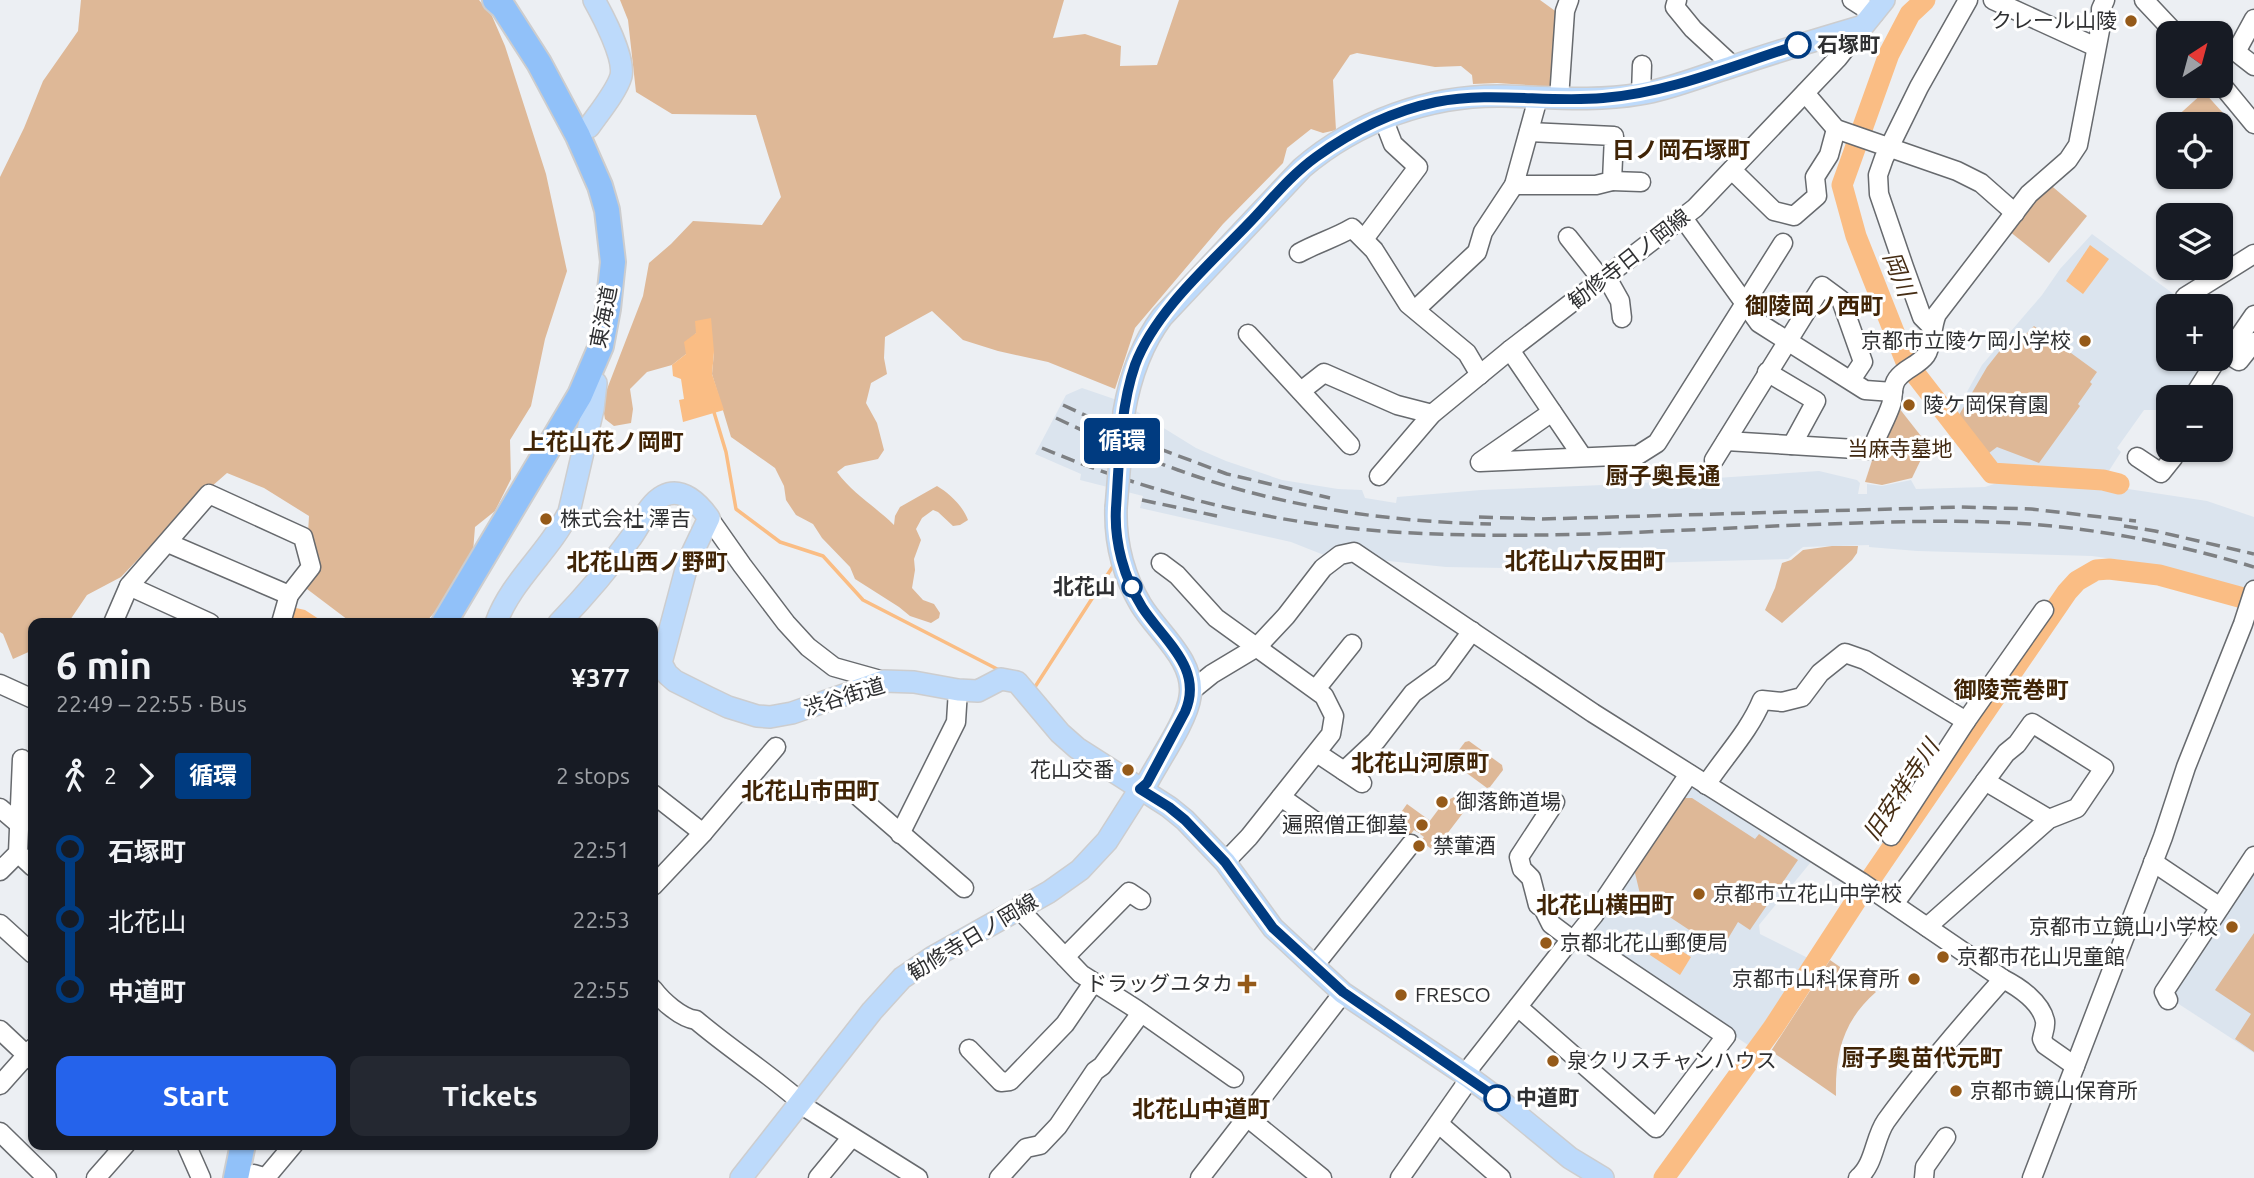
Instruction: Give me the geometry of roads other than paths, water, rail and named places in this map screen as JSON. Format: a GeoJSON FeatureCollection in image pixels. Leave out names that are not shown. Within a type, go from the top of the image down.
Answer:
{"type":"FeatureCollection","features":[{"type":"Feature","properties":{"kind":"highway","name":"東海道"},"geometry":{"type":"LineString","coordinates":[[447,618],[580,395],[601,346],[613,262],[607,211],[600,186],[578,136],[539,63],[503,7],[495,0]]}},
{"type":"Feature","properties":{"kind":"highway","name":"東海道"},"geometry":{"type":"LineString","coordinates":[[462,618],[573,449],[596,383],[614,347],[620,326],[627,265],[625,232],[606,163],[589,127],[517,0]]}},
{"type":"Feature","properties":{"kind":"highway"},"geometry":{"type":"LineString","coordinates":[[244,1150],[247,1177]]}},
{"type":"Feature","properties":{"kind":"highway"},"geometry":{"type":"LineString","coordinates":[[247,1177],[258,1150]]}},
{"type":"Feature","properties":{"kind":"main road"},"geometry":{"type":"LineString","coordinates":[[589,127],[621,77],[621,63],[607,24],[594,0]]}},
{"type":"Feature","properties":{"kind":"main road"},"geometry":{"type":"LineString","coordinates":[[1191,691],[1187,669],[1142,607],[1127,577],[1117,534],[1116,508],[1124,412],[1135,366],[1149,336],[1162,317],[1302,168],[1342,140],[1383,118],[1435,103],[1500,96],[1549,99],[1641,94],[1733,66],[1873,13]]}},
{"type":"Feature","properties":{"kind":"main road"},"geometry":{"type":"LineString","coordinates":[[499,618],[511,594],[562,526],[571,505],[573,449]]}},
{"type":"Feature","properties":{"kind":"main road"},"geometry":{"type":"LineString","coordinates":[[563,618],[663,496],[678,494],[691,499],[698,503],[709,517]]}},
{"type":"Feature","properties":{"kind":"main road","name":"渋谷街道"},"geometry":{"type":"LineString","coordinates":[[658,666],[688,562],[709,517]]}},
{"type":"Feature","properties":{"kind":"main road","name":"渋谷街道"},"geometry":{"type":"LineString","coordinates":[[658,670],[728,707],[770,718],[884,681],[914,682],[978,691],[1001,679],[1017,682],[1060,733],[1077,748],[1185,820],[1225,862],[1273,928],[1343,992],[1497,1098],[1570,1158],[1603,1178]]}},
{"type":"Feature","properties":{"kind":"main road","name":"勧修寺日ノ岡線"},"geometry":{"type":"LineString","coordinates":[[741,1178],[872,1011],[902,978],[933,957],[1049,892],[1088,863],[1107,841],[1140,789],[1147,783],[1177,729],[1191,691]]}},
{"type":"Feature","properties":{"kind":"street"},"geometry":{"type":"LineString","coordinates":[[1416,309],[1477,252],[1483,232],[1514,185],[1529,132],[1549,99],[1569,0]]}},
{"type":"Feature","properties":{"kind":"street"},"geometry":{"type":"LineString","coordinates":[[1677,0],[1675,7],[1693,29],[1733,66]]}},
{"type":"Feature","properties":{"kind":"street"},"geometry":{"type":"LineString","coordinates":[[1852,0],[1873,13]]}},
{"type":"Feature","properties":{"kind":"street"},"geometry":{"type":"LineString","coordinates":[[1931,326],[1923,317],[1880,194],[1878,175],[1919,87],[1968,0]]}},
{"type":"Feature","properties":{"kind":"street"},"geometry":{"type":"LineString","coordinates":[[1993,0],[2096,47]]}},
{"type":"Feature","properties":{"kind":"street"},"geometry":{"type":"LineString","coordinates":[[1726,441],[1872,450],[1892,404],[1894,383],[1926,356],[1931,344],[1931,326],[1937,314],[2029,194],[2068,160],[2078,145],[2101,25],[2101,9],[2105,0]]}},
{"type":"Feature","properties":{"kind":"street"},"geometry":{"type":"LineString","coordinates":[[2144,0],[2164,21]]}},
{"type":"Feature","properties":{"kind":"street","name":"勧修寺日ノ岡線"},"geometry":{"type":"LineString","coordinates":[[1379,476],[1432,414],[1510,350],[1695,208],[1838,58],[1873,13]]}},
{"type":"Feature","properties":{"kind":"street"},"geometry":{"type":"LineString","coordinates":[[2233,46],[2254,19]]}},
{"type":"Feature","properties":{"kind":"street"},"geometry":{"type":"LineString","coordinates":[[2233,56],[2254,66]]}},
{"type":"Feature","properties":{"kind":"street"},"geometry":{"type":"LineString","coordinates":[[1641,94],[1642,65]]}},
{"type":"Feature","properties":{"kind":"street"},"geometry":{"type":"LineString","coordinates":[[1805,93],[1851,134],[1957,171],[1981,183],[2015,213]]}},
{"type":"Feature","properties":{"kind":"street"},"geometry":{"type":"LineString","coordinates":[[2233,98],[2254,124]]}},
{"type":"Feature","properties":{"kind":"street"},"geometry":{"type":"LineString","coordinates":[[1364,239],[1418,167],[1393,144],[1383,118]]}},
{"type":"Feature","properties":{"kind":"street"},"geometry":{"type":"LineString","coordinates":[[1529,132],[1614,136],[1612,181]]}},
{"type":"Feature","properties":{"kind":"street"},"geometry":{"type":"LineString","coordinates":[[1732,170],[1774,211],[1794,216],[1817,196],[1815,177],[1829,155],[1851,134]]}},
{"type":"Feature","properties":{"kind":"street"},"geometry":{"type":"LineString","coordinates":[[1514,185],[1641,182]]}},
{"type":"Feature","properties":{"kind":"street"},"geometry":{"type":"LineString","coordinates":[[1683,218],[1759,323],[1866,390],[1893,393]]}},
{"type":"Feature","properties":{"kind":"street"},"geometry":{"type":"LineString","coordinates":[[1299,253],[1352,228],[1374,250],[1408,304],[1467,353],[1480,375]]}},
{"type":"Feature","properties":{"kind":"street"},"geometry":{"type":"LineString","coordinates":[[1569,237],[1620,301],[1622,318]]}},
{"type":"Feature","properties":{"kind":"street"},"geometry":{"type":"LineString","coordinates":[[1552,412],[1480,462],[1638,455],[1657,443],[1783,243]]}},
{"type":"Feature","properties":{"kind":"street"},"geometry":{"type":"LineString","coordinates":[[2190,294],[2254,254]]}},
{"type":"Feature","properties":{"kind":"street"},"geometry":{"type":"LineString","coordinates":[[1714,460],[1822,286],[1842,300],[1863,362],[1851,380]]}},
{"type":"Feature","properties":{"kind":"street"},"geometry":{"type":"LineString","coordinates":[[2233,345],[2254,316]]}},
{"type":"Feature","properties":{"kind":"street"},"geometry":{"type":"LineString","coordinates":[[1248,334],[1350,444]]}},
{"type":"Feature","properties":{"kind":"street"},"geometry":{"type":"LineString","coordinates":[[2233,358],[2239,361],[2254,342]]}},
{"type":"Feature","properties":{"kind":"street"},"geometry":{"type":"LineString","coordinates":[[1510,350],[1582,456]]}},
{"type":"Feature","properties":{"kind":"street"},"geometry":{"type":"LineString","coordinates":[[1768,372],[1816,401],[1792,445]]}},
{"type":"Feature","properties":{"kind":"street"},"geometry":{"type":"LineString","coordinates":[[1301,391],[1324,373],[1397,405],[1432,414]]}},
{"type":"Feature","properties":{"kind":"street"},"geometry":{"type":"LineString","coordinates":[[2137,457],[2161,473],[2170,462]]}},
{"type":"Feature","properties":{"kind":"street"},"geometry":{"type":"LineString","coordinates":[[115,618],[129,586],[209,494],[303,537],[311,567],[289,594],[282,618]]}},
{"type":"Feature","properties":{"kind":"street"},"geometry":{"type":"LineString","coordinates":[[709,517],[786,623],[808,646],[834,667],[884,681]]}},
{"type":"Feature","properties":{"kind":"street"},"geometry":{"type":"LineString","coordinates":[[168,543],[289,594]]}},
{"type":"Feature","properties":{"kind":"street"},"geometry":{"type":"LineString","coordinates":[[1191,691],[1212,674],[1258,647],[1323,568],[1344,553],[1351,551],[1359,554],[1593,713],[1868,886],[2018,987],[2036,1005],[2045,1022],[2042,1038],[2045,1045],[2075,1066]]}},
{"type":"Feature","properties":{"kind":"street"},"geometry":{"type":"LineString","coordinates":[[1161,563],[1177,575],[1216,618],[1317,689],[1332,709],[1334,722],[1331,734],[1249,837],[1225,862]]}},
{"type":"Feature","properties":{"kind":"street"},"geometry":{"type":"LineString","coordinates":[[129,586],[199,618]]}},
{"type":"Feature","properties":{"kind":"street"},"geometry":{"type":"LineString","coordinates":[[2032,1178],[2153,862],[2186,767],[2249,627],[2252,597]]}},
{"type":"Feature","properties":{"kind":"street"},"geometry":{"type":"LineString","coordinates":[[1891,836],[1966,721],[2044,610]]}},
{"type":"Feature","properties":{"kind":"street"},"geometry":{"type":"LineString","coordinates":[[1344,771],[1376,741],[1413,693],[1442,673],[1472,631]]}},
{"type":"Feature","properties":{"kind":"street"},"geometry":{"type":"LineString","coordinates":[[1317,689],[1352,644]]}},
{"type":"Feature","properties":{"kind":"street"},"geometry":{"type":"LineString","coordinates":[[1706,785],[1756,716],[1762,700],[1782,702],[1802,697],[1820,673],[1845,653],[1865,660],[1966,721]]}},
{"type":"Feature","properties":{"kind":"street"},"geometry":{"type":"LineString","coordinates":[[0,684],[28,697]]}},
{"type":"Feature","properties":{"kind":"street"},"geometry":{"type":"LineString","coordinates":[[900,834],[956,723],[958,690]]}},
{"type":"Feature","properties":{"kind":"street"},"geometry":{"type":"LineString","coordinates":[[1894,904],[2006,753],[2017,744],[2032,723],[2104,768],[2077,807],[2049,819],[1927,927]]}},
{"type":"Feature","properties":{"kind":"street"},"geometry":{"type":"LineString","coordinates":[[658,881],[703,833],[776,747]]}},
{"type":"Feature","properties":{"kind":"street"},"geometry":{"type":"LineString","coordinates":[[1317,753],[1362,783]]}},
{"type":"Feature","properties":{"kind":"street"},"geometry":{"type":"LineString","coordinates":[[0,871],[18,853],[22,759]]}},
{"type":"Feature","properties":{"kind":"street"},"geometry":{"type":"LineString","coordinates":[[1408,1175],[1467,1077],[1518,1007],[1594,915],[1689,774]]}},
{"type":"Feature","properties":{"kind":"street"},"geometry":{"type":"LineString","coordinates":[[1986,781],[2049,819]]}},
{"type":"Feature","properties":{"kind":"street"},"geometry":{"type":"LineString","coordinates":[[859,797],[964,888]]}},
{"type":"Feature","properties":{"kind":"street"},"geometry":{"type":"LineString","coordinates":[[1281,797],[1319,824]]}},
{"type":"Feature","properties":{"kind":"street"},"geometry":{"type":"LineString","coordinates":[[658,798],[703,833]]}},
{"type":"Feature","properties":{"kind":"street"},"geometry":{"type":"LineString","coordinates":[[1518,1007],[1656,1128],[1726,1036],[1551,924],[1543,908],[1538,905],[1531,878],[1522,869],[1519,857],[1555,802]]}},
{"type":"Feature","properties":{"kind":"street"},"geometry":{"type":"LineString","coordinates":[[0,808],[20,825]]}},
{"type":"Feature","properties":{"kind":"street"},"geometry":{"type":"LineString","coordinates":[[1314,967],[1411,844]]}},
{"type":"Feature","properties":{"kind":"street"},"geometry":{"type":"LineString","coordinates":[[18,853],[28,862]]}},
{"type":"Feature","properties":{"kind":"street"},"geometry":{"type":"LineString","coordinates":[[2168,1000],[2164,992],[2254,856]]}},
{"type":"Feature","properties":{"kind":"street"},"geometry":{"type":"LineString","coordinates":[[2153,862],[2220,907]]}},
{"type":"Feature","properties":{"kind":"street"},"geometry":{"type":"LineString","coordinates":[[1065,957],[1128,892]]}},
{"type":"Feature","properties":{"kind":"street"},"geometry":{"type":"LineString","coordinates":[[1019,909],[1081,974],[1234,1078]]}},
{"type":"Feature","properties":{"kind":"street"},"geometry":{"type":"LineString","coordinates":[[0,923],[28,949]]}},
{"type":"Feature","properties":{"kind":"street"},"geometry":{"type":"LineString","coordinates":[[1858,1178],[1865,1172],[1883,1125],[2003,979]]}},
{"type":"Feature","properties":{"kind":"street"},"geometry":{"type":"LineString","coordinates":[[969,1049],[1001,1083],[1010,1082],[1065,1024],[1093,983]]}},
{"type":"Feature","properties":{"kind":"street"},"geometry":{"type":"LineString","coordinates":[[1200,1178],[1343,992]]}},
{"type":"Feature","properties":{"kind":"street"},"geometry":{"type":"LineString","coordinates":[[658,994],[678,1012],[696,1020],[723,1043],[771,1076],[801,1103],[851,1138],[918,1178]]}},
{"type":"Feature","properties":{"kind":"street"},"geometry":{"type":"LineString","coordinates":[[999,1178],[1026,1148],[1040,1144],[1058,1126],[1095,1071],[1102,1066],[1141,1013]]}},
{"type":"Feature","properties":{"kind":"street"},"geometry":{"type":"LineString","coordinates":[[0,1030],[28,1052]]}},
{"type":"Feature","properties":{"kind":"street"},"geometry":{"type":"LineString","coordinates":[[0,1085],[28,1057]]}},
{"type":"Feature","properties":{"kind":"street"},"geometry":{"type":"LineString","coordinates":[[1247,1117],[1322,1178]]}},
{"type":"Feature","properties":{"kind":"street"},"geometry":{"type":"LineString","coordinates":[[1438,1124],[1501,1178]]}},
{"type":"Feature","properties":{"kind":"street"},"geometry":{"type":"LineString","coordinates":[[0,1132],[47,1178]]}},
{"type":"Feature","properties":{"kind":"street"},"geometry":{"type":"LineString","coordinates":[[1924,1178],[1925,1167],[1946,1137]]}},
{"type":"Feature","properties":{"kind":"street"},"geometry":{"type":"LineString","coordinates":[[818,1178],[851,1138]]}},
{"type":"Feature","properties":{"kind":"street"},"geometry":{"type":"LineString","coordinates":[[96,1178],[120,1150]]}},
{"type":"Feature","properties":{"kind":"street"},"geometry":{"type":"LineString","coordinates":[[189,1150],[201,1178]]}},
{"type":"Feature","properties":{"kind":"street"},"geometry":{"type":"LineString","coordinates":[[247,1177],[268,1175],[289,1150]]}},
{"type":"Feature","properties":{"kind":"street"},"geometry":{"type":"LineString","coordinates":[[1910,1178],[1917,1178]]}},
{"type":"Feature","properties":{"kind":"waterway","name":"岡川"},"geometry":{"type":"LineString","coordinates":[[1925,0],[1910,14],[1889,54],[1842,185],[1856,236],[1906,362],[1992,473],[2103,480],[2119,484]]}},
{"type":"Feature","properties":{"kind":"waterway"},"geometry":{"type":"LineString","coordinates":[[713,409],[726,452],[736,509],[780,542],[823,556],[863,600],[1003,672]]}},
{"type":"Feature","properties":{"kind":"waterway"},"geometry":{"type":"LineString","coordinates":[[1032,689],[1115,563]]}},
{"type":"Feature","properties":{"kind":"waterway","name":"旧安祥寺川"},"geometry":{"type":"LineString","coordinates":[[1664,1178],[1773,1028],[1857,899],[2077,581],[2096,570],[2109,569],[2159,575],[2254,601]]}},
{"type":"Feature","properties":{"kind":"railway"},"geometry":{"type":"LineString","coordinates":[[1063,405],[1152,446],[1227,474],[1330,498]]}},
{"type":"Feature","properties":{"kind":"railway"},"geometry":{"type":"LineString","coordinates":[[1056,418],[1162,464],[1254,493],[1372,516],[1491,524]]}},
{"type":"Feature","properties":{"kind":"railway"},"geometry":{"type":"LineString","coordinates":[[1042,448],[1127,480],[1214,505],[1348,528],[1502,535],[1902,522],[2005,522],[2115,534],[2171,545],[2254,567]]}},
{"type":"Feature","properties":{"kind":"railway"},"geometry":{"type":"LineString","coordinates":[[1142,500],[1217,516]]}},
{"type":"Feature","properties":{"kind":"railway"},"geometry":{"type":"LineString","coordinates":[[1479,517],[1542,519],[1961,507],[2031,509],[2136,521]]}},
{"type":"Feature","properties":{"kind":"railway"},"geometry":{"type":"LineString","coordinates":[[2124,526],[2254,554]]}},
{"type":"Feature","properties":{"kind":"place","name":"クレール山陵"},"geometry":{"type":"Point","coordinates":[2131,21]}},
{"type":"Feature","properties":{"kind":"place","name":"石塚町"},"geometry":{"type":"Point","coordinates":[1798,45]}},
{"type":"Feature","properties":{"kind":"place","name":"京都市立陵ケ岡小学校"},"geometry":{"type":"Point","coordinates":[2085,341]}},
{"type":"Feature","properties":{"kind":"place","name":"陵ケ岡保育園"},"geometry":{"type":"Point","coordinates":[1909,405]}},
{"type":"Feature","properties":{"kind":"place","name":"株式会社 澤吉"},"geometry":{"type":"Point","coordinates":[546,519]}},
{"type":"Feature","properties":{"kind":"place","name":"北花山"},"geometry":{"type":"Point","coordinates":[1132,587]}},
{"type":"Feature","properties":{"kind":"place","name":"花山交番"},"geometry":{"type":"Point","coordinates":[1128,770]}},
{"type":"Feature","properties":{"kind":"place","name":"御落飾道場"},"geometry":{"type":"Point","coordinates":[1442,802]}},
{"type":"Feature","properties":{"kind":"place","name":"遍照僧正御墓"},"geometry":{"type":"Point","coordinates":[1422,825]}},
{"type":"Feature","properties":{"kind":"place","name":"禁葷酒"},"geometry":{"type":"Point","coordinates":[1419,846]}},
{"type":"Feature","properties":{"kind":"place","name":"京都市立花山中学校"},"geometry":{"type":"Point","coordinates":[1699,894]}},
{"type":"Feature","properties":{"kind":"place","name":"京都市立鏡山小学校"},"geometry":{"type":"Point","coordinates":[2232,927]}},
{"type":"Feature","properties":{"kind":"place","name":"京都北花山郵便局"},"geometry":{"type":"Point","coordinates":[1546,943]}},
{"type":"Feature","properties":{"kind":"place","name":"京都市花山児童館"},"geometry":{"type":"Point","coordinates":[1943,957]}},
{"type":"Feature","properties":{"kind":"place","name":"京都市山科保育所"},"geometry":{"type":"Point","coordinates":[1914,979]}},
{"type":"Feature","properties":{"kind":"place","name":"ドラッグユタカ"},"geometry":{"type":"Point","coordinates":[1247,984]}},
{"type":"Feature","properties":{"kind":"place","name":"FRESCO"},"geometry":{"type":"Point","coordinates":[1401,995]}},
{"type":"Feature","properties":{"kind":"place","name":"泉クリスチャンハウス"},"geometry":{"type":"Point","coordinates":[1553,1061]}},
{"type":"Feature","properties":{"kind":"place","name":"京都市鏡山保育所"},"geometry":{"type":"Point","coordinates":[1956,1091]}},
{"type":"Feature","properties":{"kind":"place","name":"中道町"},"geometry":{"type":"Point","coordinates":[1497,1098]}},
{"type":"Feature","properties":{"kind":"district","name":"日ノ岡石塚町"},"geometry":{"type":"Point","coordinates":[1681,150]}},
{"type":"Feature","properties":{"kind":"district","name":"御陵岡ノ西町"},"geometry":{"type":"Point","coordinates":[1814,306]}},
{"type":"Feature","properties":{"kind":"district","name":"上花山花ノ岡町"},"geometry":{"type":"Point","coordinates":[603,442]}},
{"type":"Feature","properties":{"kind":"district","name":"厨子奥長通"},"geometry":{"type":"Point","coordinates":[1663,476]}},
{"type":"Feature","properties":{"kind":"district","name":"北花山六反田町"},"geometry":{"type":"Point","coordinates":[1585,561]}},
{"type":"Feature","properties":{"kind":"district","name":"北花山西ノ野町"},"geometry":{"type":"Point","coordinates":[647,562]}},
{"type":"Feature","properties":{"kind":"district","name":"御陵荒巻町"},"geometry":{"type":"Point","coordinates":[2011,690]}},
{"type":"Feature","properties":{"kind":"district","name":"北花山河原町"},"geometry":{"type":"Point","coordinates":[1420,763]}},
{"type":"Feature","properties":{"kind":"district","name":"北花山市田町"},"geometry":{"type":"Point","coordinates":[810,791]}},
{"type":"Feature","properties":{"kind":"district","name":"北花山横田町"},"geometry":{"type":"Point","coordinates":[1605,905]}},
{"type":"Feature","properties":{"kind":"district","name":"厨子奥苗代元町"},"geometry":{"type":"Point","coordinates":[1922,1058]}},
{"type":"Feature","properties":{"kind":"district","name":"北花山中道町"},"geometry":{"type":"Point","coordinates":[1201,1109]}},
{"type":"Feature","properties":{"kind":"park label","name":"当麻寺墓地"},"geometry":{"type":"Point","coordinates":[1900,449]}}]}
